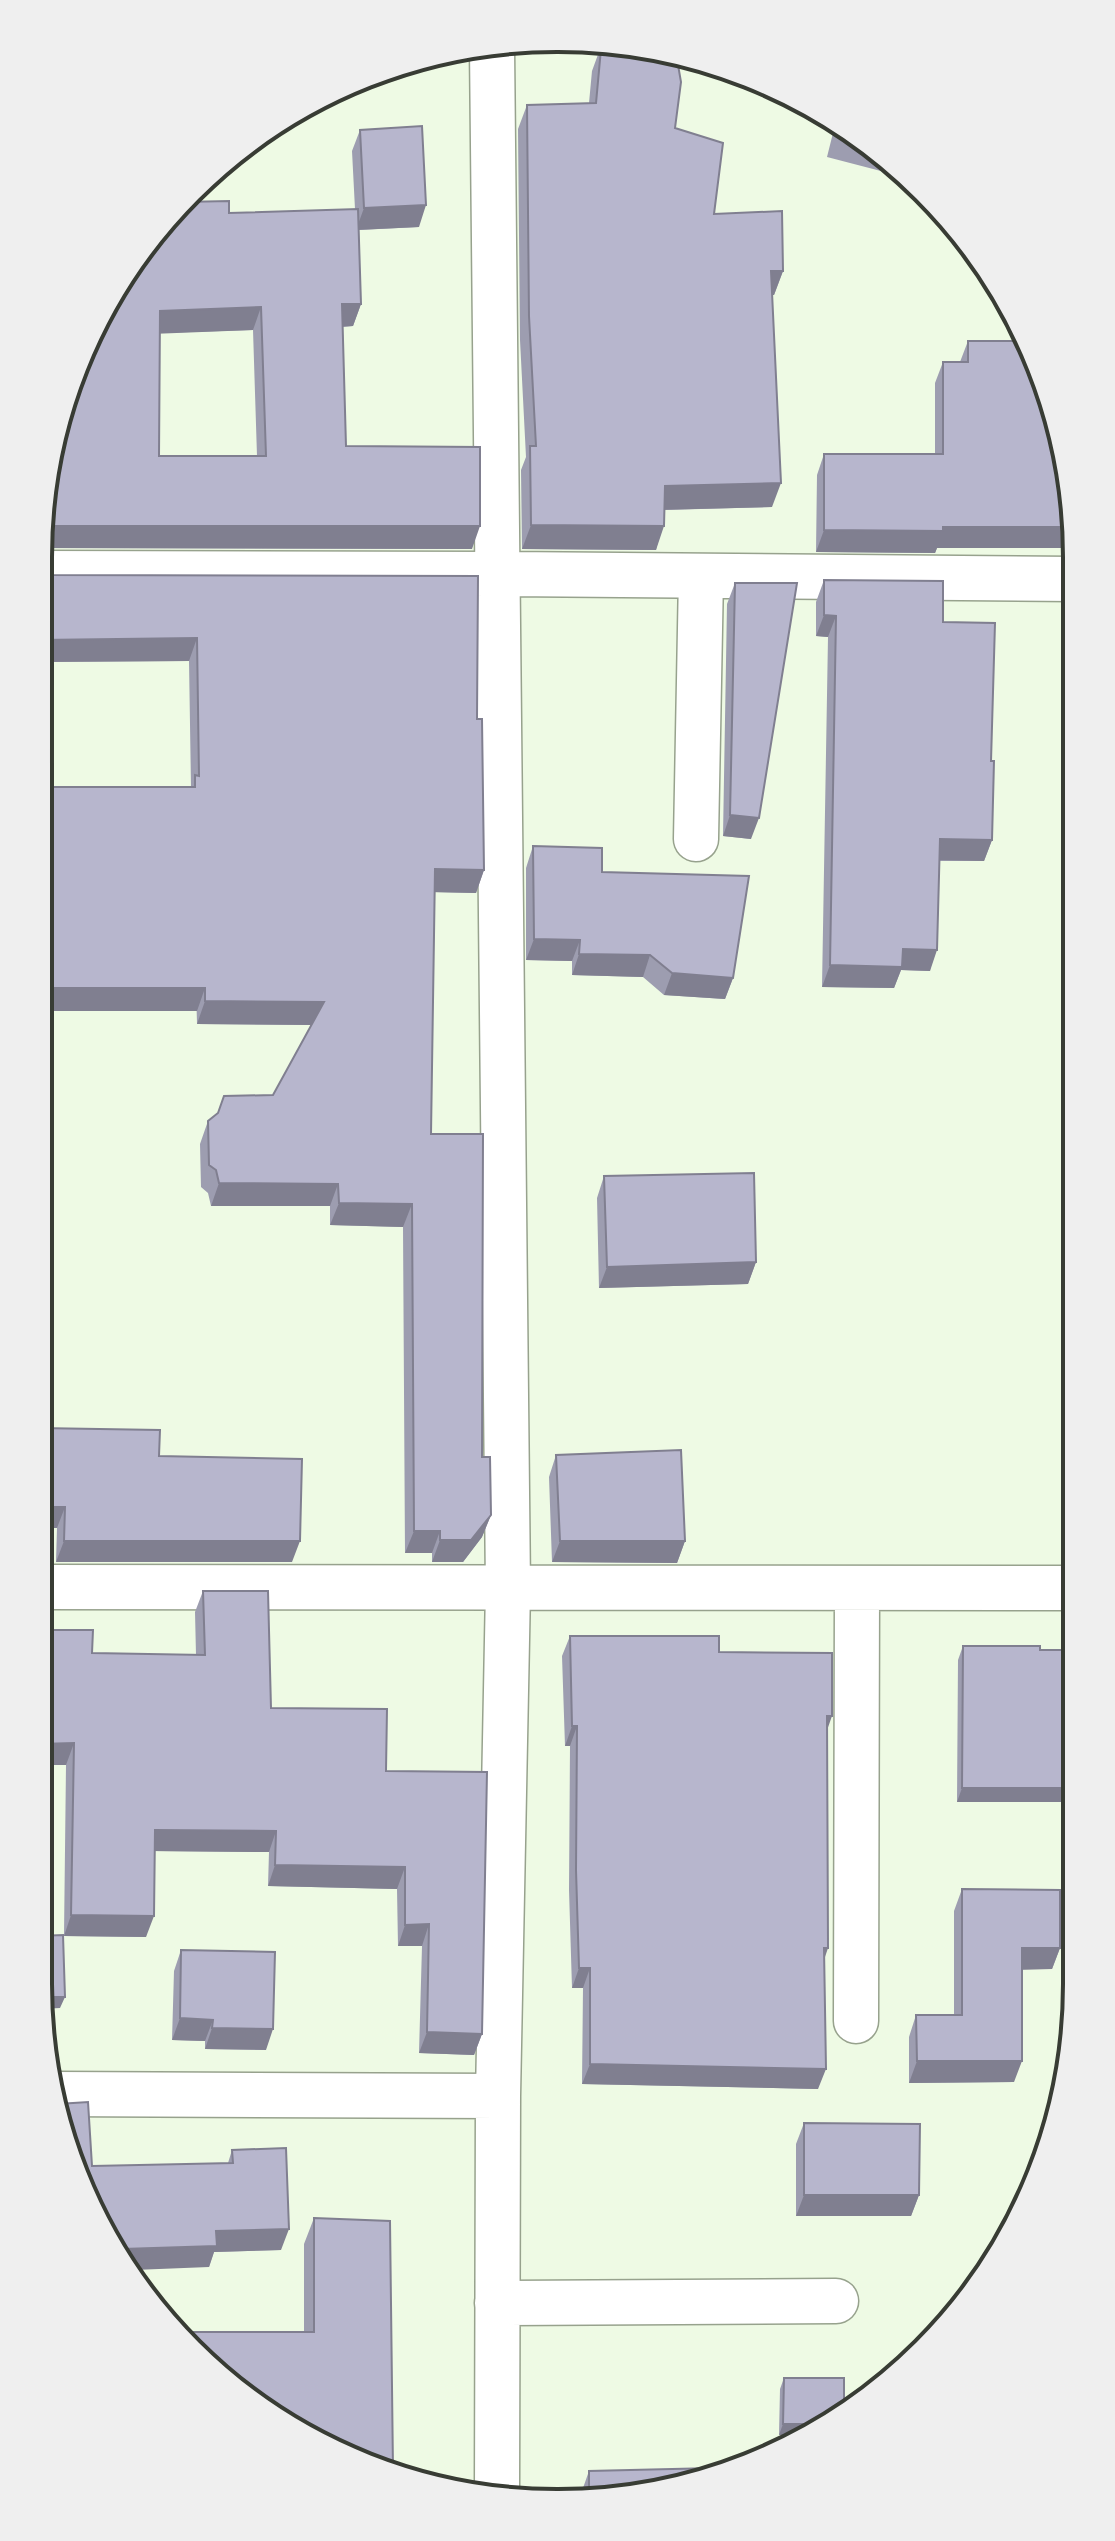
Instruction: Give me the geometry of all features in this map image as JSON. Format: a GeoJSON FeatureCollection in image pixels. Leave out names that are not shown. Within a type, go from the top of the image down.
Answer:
{"type":"FeatureCollection","features":[{"type":"Feature","properties":{"kind":"street"},"geometry":{"type":"LineString","coordinates":[[492,56],[508,1589],[498,2096],[497,2485]]}},
{"type":"Feature","properties":{"kind":"street"},"geometry":{"type":"LineString","coordinates":[[52,573],[1063,579]]}},
{"type":"Feature","properties":{"kind":"street"},"geometry":{"type":"LineString","coordinates":[[696,839],[701,576]]}},
{"type":"Feature","properties":{"kind":"street"},"geometry":{"type":"LineString","coordinates":[[52,1587],[1063,1588]]}},
{"type":"Feature","properties":{"kind":"street"},"geometry":{"type":"LineString","coordinates":[[856,2021],[857,1588]]}},
{"type":"Feature","properties":{"kind":"street"},"geometry":{"type":"LineString","coordinates":[[65,2094],[498,2096]]}},
{"type":"Feature","properties":{"kind":"street"},"geometry":{"type":"LineString","coordinates":[[497,2303],[836,2301]]}},
{"type":"Feature","properties":{"kind":"building"},"geometry":{"type":"Polygon","coordinates":[[[601,54],[678,67],[681,82],[675,128],[723,143],[714,214],[782,211],[783,271],[771,271],[781,483],[665,486],[664,526],[531,525],[530,446],[536,446],[529,316],[527,105],[596,103],[601,54]]]}},
{"type":"Feature","properties":{"kind":"building"},"geometry":{"type":"Polygon","coordinates":[[[422,126],[426,205],[364,208],[360,130],[422,126]]]}},
{"type":"Feature","properties":{"kind":"building"},"geometry":{"type":"Polygon","coordinates":[[[229,201],[229,213],[358,209],[361,304],[342,304],[346,446],[480,447],[480,526],[53,526],[56,492],[69,427],[90,364],[137,277],[177,224],[198,202],[229,201]],[[261,307],[160,311],[159,456],[266,456],[261,307]]]}},
{"type":"Feature","properties":{"kind":"building"},"geometry":{"type":"Polygon","coordinates":[[[968,341],[1014,341],[1046,427],[1059,492],[1062,527],[943,527],[943,531],[824,530],[824,454],[943,454],[943,362],[968,362],[968,341]]]}},
{"type":"Feature","properties":{"kind":"building"},"geometry":{"type":"Polygon","coordinates":[[[52,575],[478,576],[477,719],[482,719],[484,870],[435,869],[431,1134],[483,1134],[482,1457],[490,1457],[491,1515],[471,1540],[440,1540],[440,1531],[414,1531],[412,1204],[339,1203],[338,1184],[219,1183],[216,1170],[209,1165],[208,1121],[218,1113],[224,1096],[273,1095],[324,1002],[205,1001],[205,988],[52,988],[52,787],[195,787],[195,775],[199,776],[197,638],[52,640],[52,575]]]}},
{"type":"Feature","properties":{"kind":"building"},"geometry":{"type":"Polygon","coordinates":[[[824,580],[943,581],[943,622],[995,623],[992,840],[940,839],[937,950],[903,949],[902,967],[830,965],[836,616],[824,615],[824,580]]]}},
{"type":"Feature","properties":{"kind":"building"},"geometry":{"type":"Polygon","coordinates":[[[735,583],[797,583],[759,818],[730,815],[735,583]]]}},
{"type":"Feature","properties":{"kind":"building"},"geometry":{"type":"Polygon","coordinates":[[[533,846],[602,848],[602,872],[749,876],[733,978],[672,973],[650,955],[579,954],[580,940],[534,939],[533,846]]]}},
{"type":"Feature","properties":{"kind":"building"},"geometry":{"type":"Polygon","coordinates":[[[754,1173],[756,1262],[607,1267],[604,1176],[754,1173]]]}},
{"type":"Feature","properties":{"kind":"building"},"geometry":{"type":"Polygon","coordinates":[[[52,1428],[160,1430],[159,1456],[302,1459],[300,1541],[64,1541],[65,1507],[52,1507],[52,1428]]]}},
{"type":"Feature","properties":{"kind":"building"},"geometry":{"type":"Polygon","coordinates":[[[681,1450],[685,1541],[560,1541],[556,1455],[681,1450]]]}},
{"type":"Feature","properties":{"kind":"building"},"geometry":{"type":"Polygon","coordinates":[[[203,1591],[268,1591],[271,1708],[387,1709],[386,1771],[487,1772],[482,2034],[427,2032],[429,1924],[405,1925],[405,1867],[275,1865],[276,1831],[155,1830],[154,1916],[71,1915],[74,1743],[52,1744],[52,1630],[93,1630],[92,1653],[205,1655],[203,1591]]]}},
{"type":"Feature","properties":{"kind":"building"},"geometry":{"type":"Polygon","coordinates":[[[570,1636],[719,1636],[719,1652],[832,1653],[832,1716],[827,1716],[826,2069],[590,2064],[590,1968],[579,1968],[577,1726],[572,1726],[570,1636]]]}},
{"type":"Feature","properties":{"kind":"building"},"geometry":{"type":"Polygon","coordinates":[[[963,1646],[1040,1646],[1040,1650],[1063,1650],[1063,1788],[962,1788],[963,1646]]]}},
{"type":"Feature","properties":{"kind":"building"},"geometry":{"type":"Polygon","coordinates":[[[962,1889],[1060,1890],[1060,1948],[1022,1948],[1022,2061],[917,2061],[916,2015],[962,2015],[962,1889]]]}},
{"type":"Feature","properties":{"kind":"building"},"geometry":{"type":"Polygon","coordinates":[[[52,1935],[63,1935],[65,1997],[52,1997],[52,1935]]]}},
{"type":"Feature","properties":{"kind":"building"},"geometry":{"type":"Polygon","coordinates":[[[181,1950],[275,1952],[273,2029],[212,2028],[213,2020],[180,2018],[181,1950]]]}},
{"type":"Feature","properties":{"kind":"building"},"geometry":{"type":"Polygon","coordinates":[[[88,2102],[92,2166],[233,2163],[232,2150],[286,2148],[289,2229],[216,2231],[217,2246],[128,2249],[90,2177],[67,2103],[88,2102]]]}},
{"type":"Feature","properties":{"kind":"building"},"geometry":{"type":"Polygon","coordinates":[[[804,2123],[920,2124],[919,2195],[804,2195],[804,2123]]]}},
{"type":"Feature","properties":{"kind":"building"},"geometry":{"type":"Polygon","coordinates":[[[314,2218],[390,2221],[393,2461],[334,2437],[277,2404],[224,2364],[194,2335],[194,2332],[314,2332],[314,2218]]]}},
{"type":"Feature","properties":{"kind":"building"},"geometry":{"type":"Polygon","coordinates":[[[784,2378],[844,2378],[844,2400],[805,2424],[783,2424],[784,2378]]]}},
{"type":"Feature","properties":{"kind":"building"},"geometry":{"type":"Polygon","coordinates":[[[700,2468],[623,2485],[589,2488],[589,2471],[700,2468]]]}}]}
